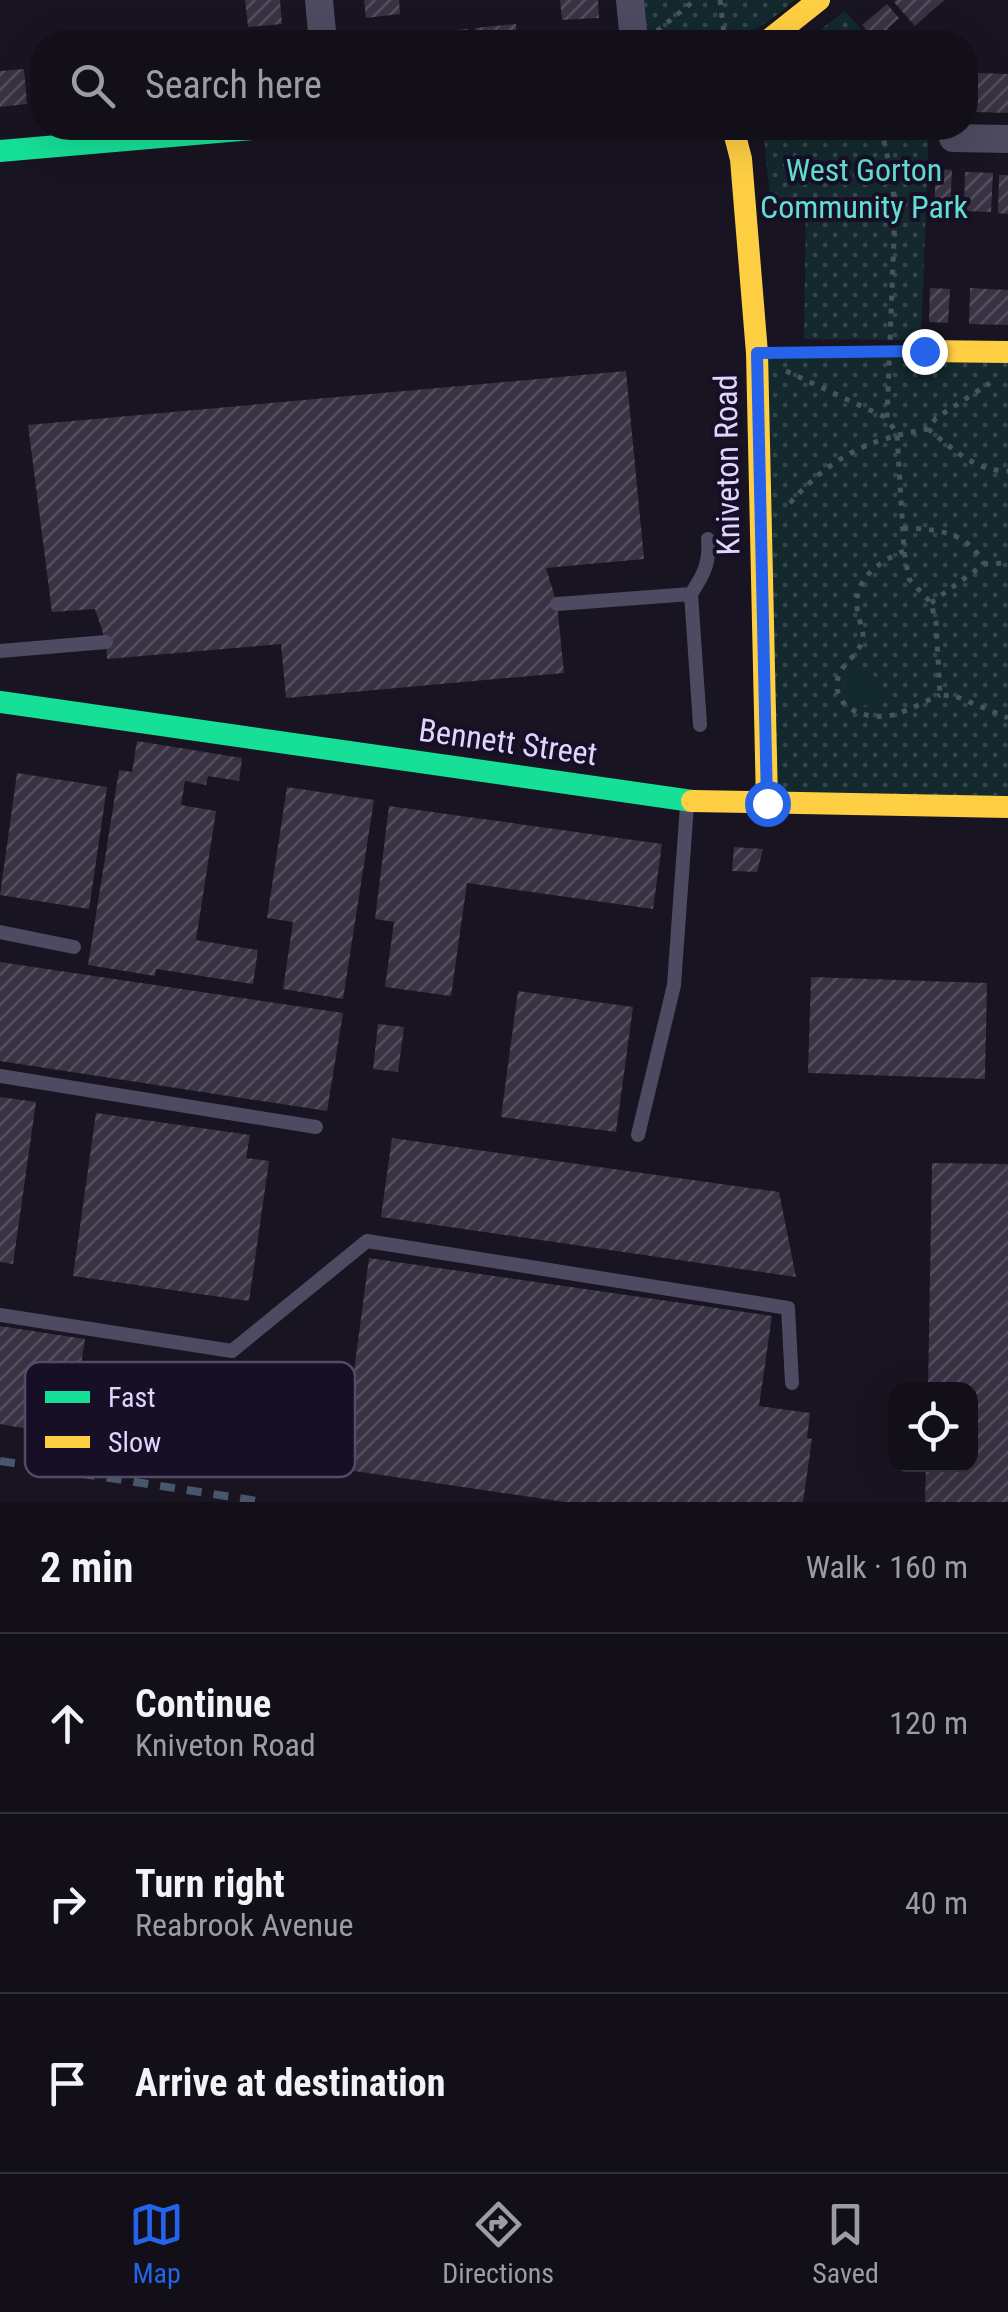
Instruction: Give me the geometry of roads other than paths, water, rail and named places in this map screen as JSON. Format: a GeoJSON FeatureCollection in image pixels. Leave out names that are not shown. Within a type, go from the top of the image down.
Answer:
{"type":"FeatureCollection","features":[{"type":"Feature","properties":{"kind":"street"},"geometry":{"type":"LineString","coordinates":[[319,0],[322,30]]}},
{"type":"Feature","properties":{"kind":"street"},"geometry":{"type":"LineString","coordinates":[[630,0],[640,30]]}},
{"type":"Feature","properties":{"kind":"street"},"geometry":{"type":"LineString","coordinates":[[781,30],[819,0]]}},
{"type":"Feature","properties":{"kind":"street"},"geometry":{"type":"LineString","coordinates":[[978,138],[1008,139]]}},
{"type":"Feature","properties":{"kind":"street"},"geometry":{"type":"LineString","coordinates":[[0,151],[126,140]]}},
{"type":"Feature","properties":{"kind":"street","name":"Kniveton Road"},"geometry":{"type":"LineString","coordinates":[[736,140],[741,159],[757,353],[767,803]]}},
{"type":"Feature","properties":{"kind":"street"},"geometry":{"type":"LineString","coordinates":[[924,351],[1008,352]]}},
{"type":"Feature","properties":{"kind":"street","name":"Bennett Street"},"geometry":{"type":"LineString","coordinates":[[1,702],[688,800],[1008,807]]}},
{"type":"Feature","properties":{"kind":"lane"},"geometry":{"type":"LineString","coordinates":[[700,725],[690,594],[705,572],[708,539]]}},
{"type":"Feature","properties":{"kind":"lane"},"geometry":{"type":"LineString","coordinates":[[557,604],[690,594]]}},
{"type":"Feature","properties":{"kind":"lane"},"geometry":{"type":"LineString","coordinates":[[0,651],[106,642]]}},
{"type":"Feature","properties":{"kind":"lane"},"geometry":{"type":"LineString","coordinates":[[638,1134],[674,985],[688,800]]}},
{"type":"Feature","properties":{"kind":"lane"},"geometry":{"type":"LineString","coordinates":[[0,932],[74,947]]}},
{"type":"Feature","properties":{"kind":"lane"},"geometry":{"type":"LineString","coordinates":[[0,1076],[316,1127]]}},
{"type":"Feature","properties":{"kind":"lane"},"geometry":{"type":"LineString","coordinates":[[0,1315],[232,1351],[367,1241],[788,1308],[792,1382]]}},
{"type":"Feature","properties":{"kind":"railway"},"geometry":{"type":"LineString","coordinates":[[0,1461],[25,1465]]}},
{"type":"Feature","properties":{"kind":"railway"},"geometry":{"type":"LineString","coordinates":[[103,1477],[264,1502]]}},
{"type":"Feature","properties":{"kind":"park label","name":"West Gorton Community Park"},"geometry":{"type":"Point","coordinates":[864,188]}}]}
